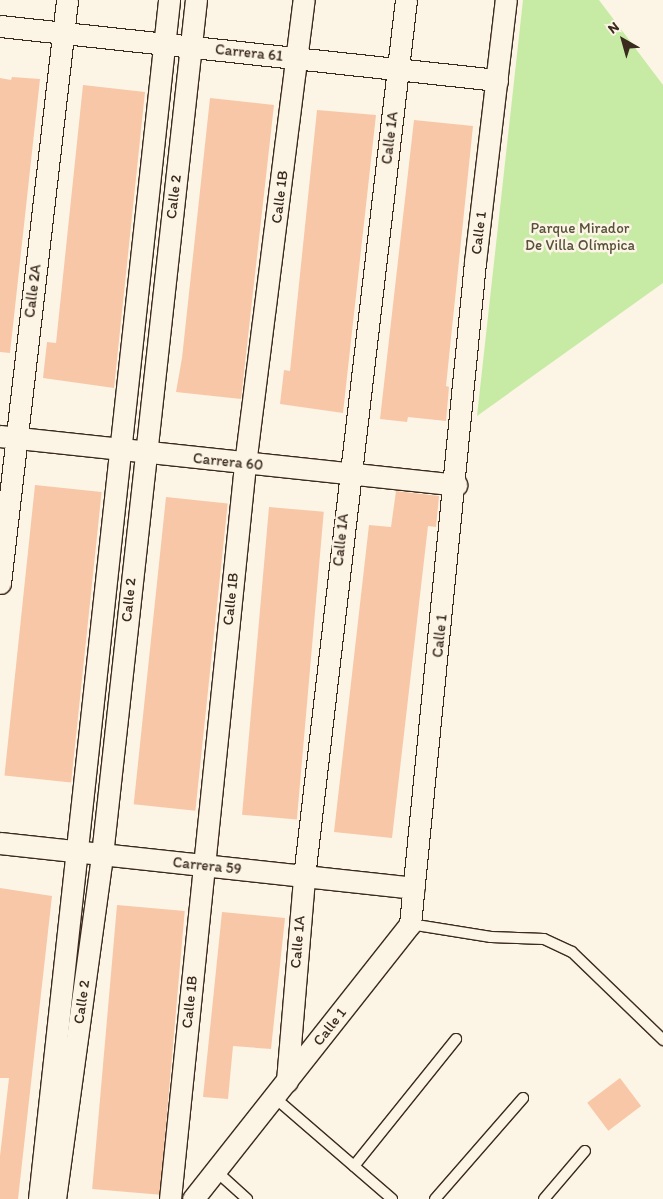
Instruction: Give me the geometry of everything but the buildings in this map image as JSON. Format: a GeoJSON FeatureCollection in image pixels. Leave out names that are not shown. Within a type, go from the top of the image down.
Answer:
{"type":"FeatureCollection","features":[{"type":"Feature","properties":{"kind":"street","name":"Calle 2A"},"geometry":{"type":"LineString","coordinates":[[0,583],[8,437],[67,0]]}},
{"type":"Feature","properties":{"kind":"street","name":"Calle 2"},"geometry":{"type":"LineString","coordinates":[[39,1199],[169,0]]}},
{"type":"Feature","properties":{"kind":"street","name":"Calle 2"},"geometry":{"type":"LineString","coordinates":[[55,1199],[102,855],[144,452],[196,0]]}},
{"type":"Feature","properties":{"kind":"street","name":"Calle 1B"},"geometry":{"type":"LineString","coordinates":[[170,1199],[245,464],[304,0]]}},
{"type":"Feature","properties":{"kind":"street","name":"Calle 1A"},"geometry":{"type":"LineString","coordinates":[[281,1088],[348,475],[406,0]]}},
{"type":"Feature","properties":{"kind":"street","name":"Calle 1"},"geometry":{"type":"LineString","coordinates":[[194,1199],[410,924],[456,485],[476,262],[506,0]]}},
{"type":"Feature","properties":{"kind":"street","name":"Carrera 61"},"geometry":{"type":"LineString","coordinates":[[0,26],[497,80]]}},
{"type":"Feature","properties":{"kind":"street","name":"Carrera 60"},"geometry":{"type":"LineString","coordinates":[[8,437],[245,464],[456,485]]}},
{"type":"Feature","properties":{"kind":"street","name":"Carrera 59"},"geometry":{"type":"LineString","coordinates":[[0,844],[414,888]]}},
{"type":"Feature","properties":{"kind":"lane"},"geometry":{"type":"LineString","coordinates":[[410,924],[491,936],[544,939],[572,952],[594,971],[663,1040]]}},
{"type":"Feature","properties":{"kind":"lane"},"geometry":{"type":"LineString","coordinates":[[354,1166],[456,1039]]}},
{"type":"Feature","properties":{"kind":"lane"},"geometry":{"type":"LineString","coordinates":[[281,1088],[354,1166],[392,1199]]}},
{"type":"Feature","properties":{"kind":"lane"},"geometry":{"type":"LineString","coordinates":[[435,1199],[523,1098]]}},
{"type":"Feature","properties":{"kind":"lane"},"geometry":{"type":"LineString","coordinates":[[544,1199],[585,1150]]}},
{"type":"Feature","properties":{"kind":"lane"},"geometry":{"type":"LineString","coordinates":[[216,1171],[247,1199]]}},
{"type":"Feature","properties":{"kind":"green space","name":"Parque Mirador De Villa Olímpica"},"geometry":{"type":"Polygon","coordinates":[[[523,0],[599,0],[663,85],[663,283],[477,416],[523,0]]]}}]}
